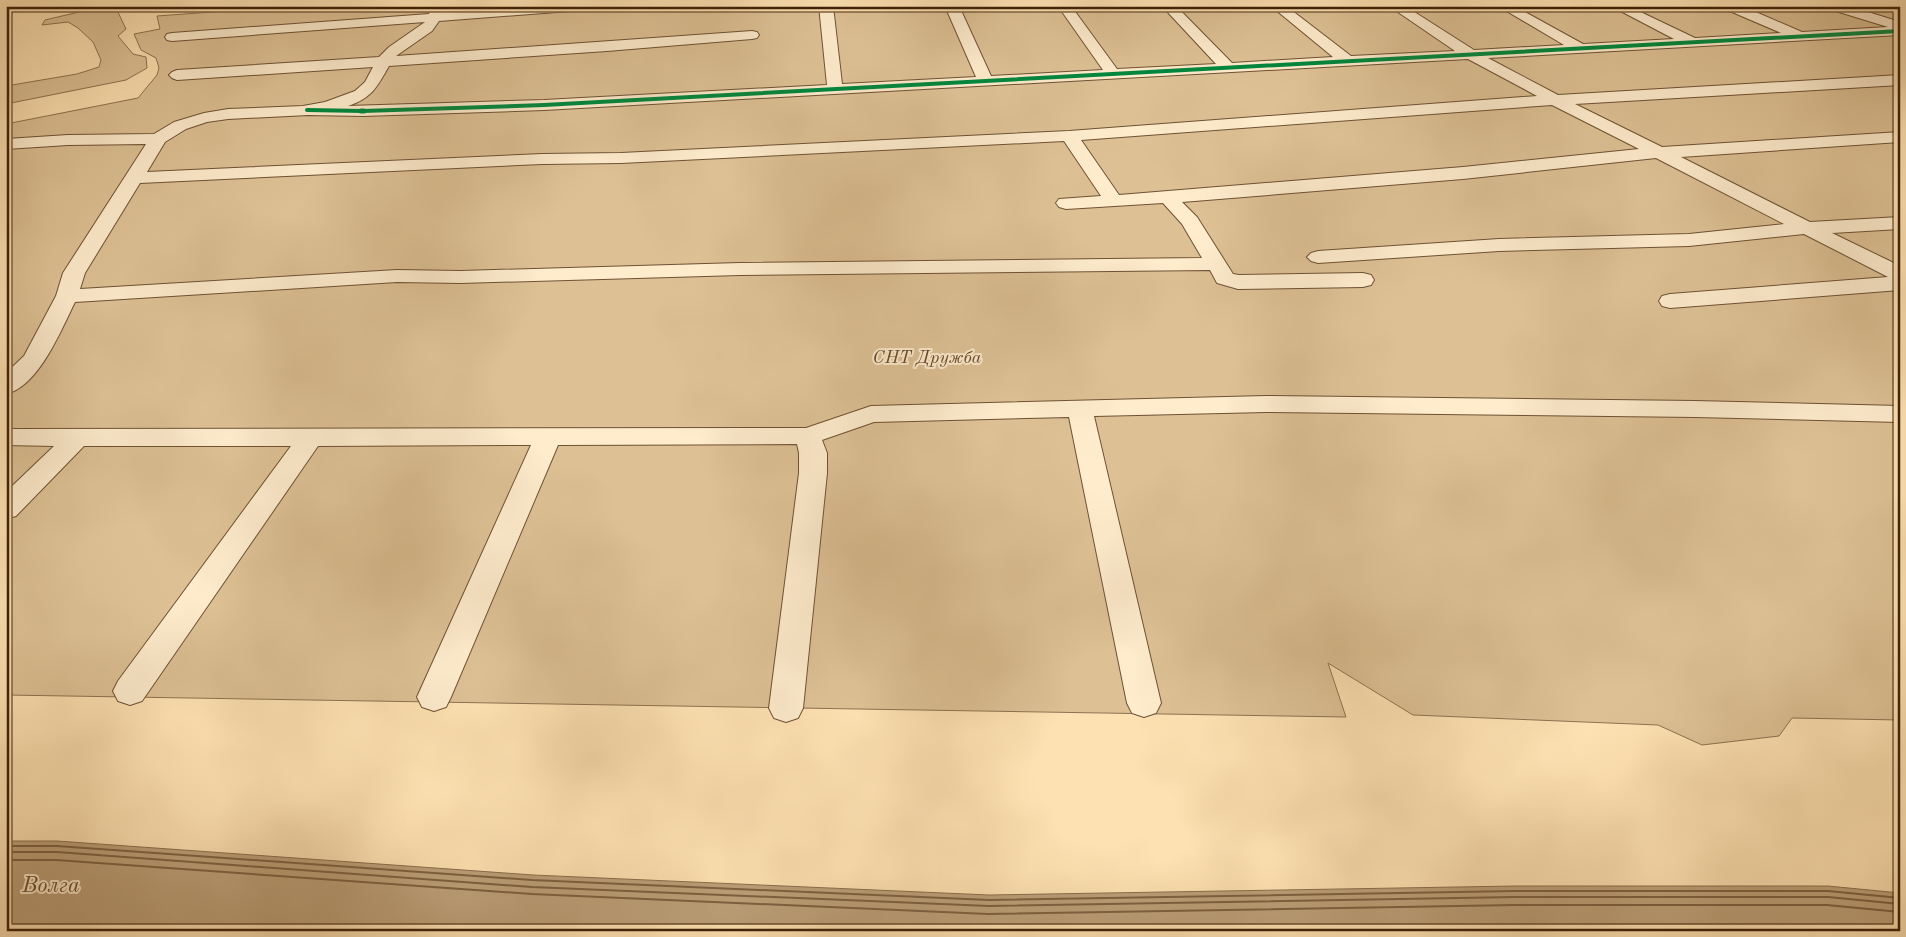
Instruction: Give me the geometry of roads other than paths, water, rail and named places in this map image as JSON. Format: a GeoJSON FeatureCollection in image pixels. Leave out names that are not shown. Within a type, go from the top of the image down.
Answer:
{"type":"FeatureCollection","features":[{"type":"Feature","properties":{"kind":"street"},"geometry":{"type":"LineString","coordinates":[[172,37],[436,12],[583,6]]}},
{"type":"Feature","properties":{"kind":"street"},"geometry":{"type":"LineString","coordinates":[[826,6],[835,90]]}},
{"type":"Feature","properties":{"kind":"street"},"geometry":{"type":"LineString","coordinates":[[952,6],[986,82]]}},
{"type":"Feature","properties":{"kind":"street"},"geometry":{"type":"LineString","coordinates":[[1064,6],[1114,75]]}},
{"type":"Feature","properties":{"kind":"street"},"geometry":{"type":"LineString","coordinates":[[1168,6],[1228,68]]}},
{"type":"Feature","properties":{"kind":"street"},"geometry":{"type":"LineString","coordinates":[[1277,6],[1347,61]]}},
{"type":"Feature","properties":{"kind":"street"},"geometry":{"type":"LineString","coordinates":[[1395,6],[1472,54],[1555,100],[1656,153],[1900,275]]}},
{"type":"Feature","properties":{"kind":"street"},"geometry":{"type":"LineString","coordinates":[[1504,6],[1582,49]]}},
{"type":"Feature","properties":{"kind":"street"},"geometry":{"type":"LineString","coordinates":[[1617,6],[1693,42]]}},
{"type":"Feature","properties":{"kind":"street"},"geometry":{"type":"LineString","coordinates":[[1730,6],[1803,37]]}},
{"type":"Feature","properties":{"kind":"street"},"geometry":{"type":"LineString","coordinates":[[1834,6],[1900,27]]}},
{"type":"Feature","properties":{"kind":"street"},"geometry":{"type":"LineString","coordinates":[[307,110],[345,102],[364,93],[373,84],[384,62],[404,43],[427,28],[436,12]]}},
{"type":"Feature","properties":{"kind":"street"},"geometry":{"type":"LineString","coordinates":[[6,387],[34,360],[68,296],[74,274],[158,138],[178,125],[205,116],[227,113],[307,110],[363,111],[544,105],[1900,31]]}},
{"type":"Feature","properties":{"kind":"street"},"geometry":{"type":"LineString","coordinates":[[177,75],[607,47],[752,35]]}},
{"type":"Feature","properties":{"kind":"street"},"geometry":{"type":"LineString","coordinates":[[134,178],[532,159],[621,158],[1069,136],[1555,100],[1900,80]]}},
{"type":"Feature","properties":{"kind":"street"},"geometry":{"type":"LineString","coordinates":[[1069,136],[1114,201]]}},
{"type":"Feature","properties":{"kind":"street"},"geometry":{"type":"LineString","coordinates":[[1066,203],[1167,197],[1463,173],[1656,153],[1900,137]]}},
{"type":"Feature","properties":{"kind":"street"},"geometry":{"type":"LineString","coordinates":[[6,144],[68,140],[158,138]]}},
{"type":"Feature","properties":{"kind":"street"},"geometry":{"type":"LineString","coordinates":[[1167,197],[1190,221],[1225,278],[1238,282],[1363,280]]}},
{"type":"Feature","properties":{"kind":"street"},"geometry":{"type":"LineString","coordinates":[[1318,257],[1499,245],[1689,240],[1806,228],[1900,223]]}},
{"type":"Feature","properties":{"kind":"street"},"geometry":{"type":"LineString","coordinates":[[68,296],[397,276],[461,277],[740,269],[1216,264]]}},
{"type":"Feature","properties":{"kind":"street"},"geometry":{"type":"LineString","coordinates":[[1670,301],[1900,283]]}},
{"type":"Feature","properties":{"kind":"street"},"geometry":{"type":"LineString","coordinates":[[6,437],[808,436],[871,414],[1266,404],[1695,409],[1900,414]]}},
{"type":"Feature","properties":{"kind":"street"},"geometry":{"type":"LineString","coordinates":[[1080,409],[1144,702]]}},
{"type":"Feature","properties":{"kind":"street"},"geometry":{"type":"LineString","coordinates":[[786,708],[813,473],[813,453],[808,436]]}},
{"type":"Feature","properties":{"kind":"street"},"geometry":{"type":"LineString","coordinates":[[130,690],[311,437]]}},
{"type":"Feature","properties":{"kind":"street"},"geometry":{"type":"LineString","coordinates":[[434,697],[548,437]]}},
{"type":"Feature","properties":{"kind":"street"},"geometry":{"type":"LineString","coordinates":[[6,508],[77,438]]}},
{"type":"Feature","properties":{"kind":"water","name":"Волга"},"geometry":{"type":"Polygon","coordinates":[[[6,841],[57,841],[533,875],[989,895],[1515,886],[1828,886],[1900,893],[1900,931],[6,931],[6,841]]]}},
{"type":"Feature","properties":{"kind":"park label","name":"СНТ Дружба"},"geometry":{"type":"Point","coordinates":[927,358]}}]}
